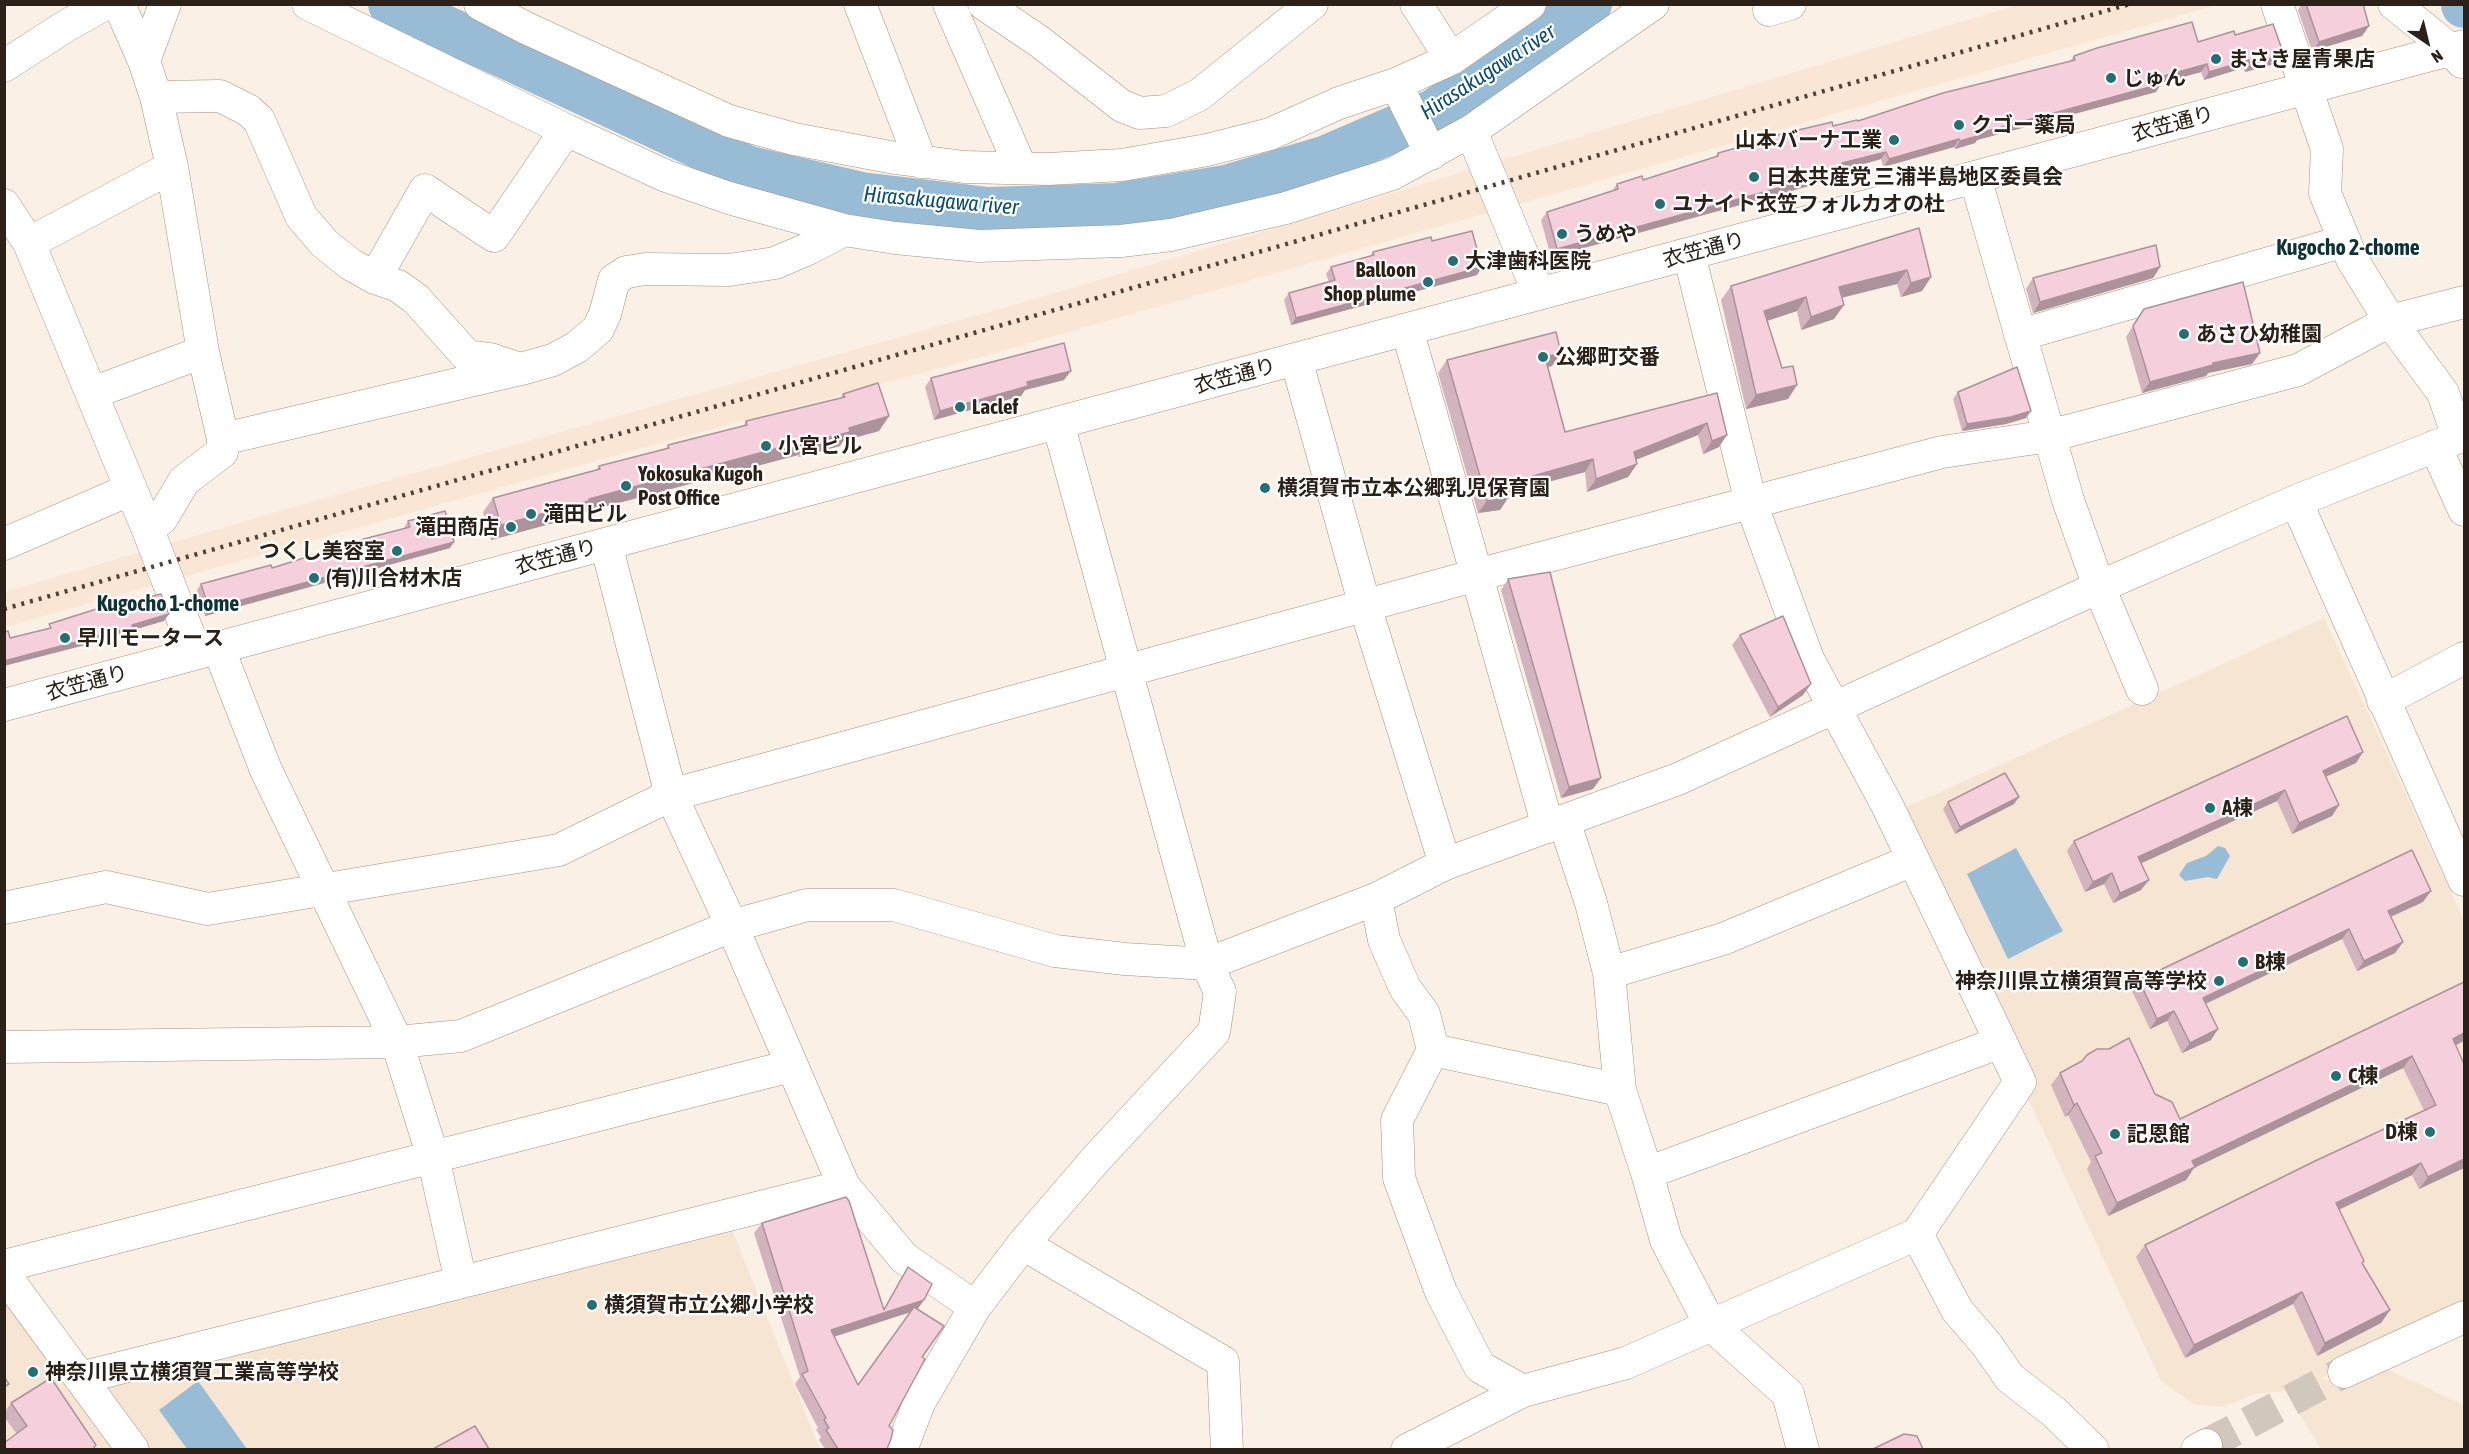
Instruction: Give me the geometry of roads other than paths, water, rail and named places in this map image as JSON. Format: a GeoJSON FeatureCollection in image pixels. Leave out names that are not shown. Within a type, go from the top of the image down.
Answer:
{"type":"FeatureCollection","features":[{"type":"Feature","properties":{"kind":"street"},"geometry":{"type":"LineString","coordinates":[[4,66],[105,4]]}},
{"type":"Feature","properties":{"kind":"street"},"geometry":{"type":"LineString","coordinates":[[119,4],[144,61],[156,97],[172,167],[202,352],[223,439],[222,452],[184,481],[162,518],[148,530]]}},
{"type":"Feature","properties":{"kind":"street"},"geometry":{"type":"LineString","coordinates":[[144,61],[165,4]]}},
{"type":"Feature","properties":{"kind":"street"},"geometry":{"type":"LineString","coordinates":[[308,4],[566,130],[666,176],[740,202],[844,230],[895,238],[979,246],[1121,241],[1171,235],[1265,214],[1392,174],[1472,131],[1653,4]]}},
{"type":"Feature","properties":{"kind":"street"},"geometry":{"type":"LineString","coordinates":[[480,4],[526,28],[729,121],[794,139],[921,162],[964,167],[1021,168],[1122,165],[1207,150],[1270,134],[1339,103],[1397,87],[1451,59],[1530,4]]}},
{"type":"Feature","properties":{"kind":"street"},"geometry":{"type":"LineString","coordinates":[[860,4],[921,162]]}},
{"type":"Feature","properties":{"kind":"street"},"geometry":{"type":"LineString","coordinates":[[949,4],[1021,168]]}},
{"type":"Feature","properties":{"kind":"street"},"geometry":{"type":"LineString","coordinates":[[984,4],[1040,42],[1122,106],[1140,113],[1167,111],[1199,95],[1301,8]]}},
{"type":"Feature","properties":{"kind":"street"},"geometry":{"type":"LineString","coordinates":[[1416,4],[1451,59]]}},
{"type":"Feature","properties":{"kind":"street"},"geometry":{"type":"LineString","coordinates":[[2277,4],[2327,149],[2325,193],[2352,259],[2390,321],[2443,393],[2464,510]]}},
{"type":"Feature","properties":{"kind":"street"},"geometry":{"type":"LineString","coordinates":[[2394,4],[2460,54]]}},
{"type":"Feature","properties":{"kind":"street","name":"衣笠通り"},"geometry":{"type":"LineString","coordinates":[[4,705],[2305,89],[2460,54]]}},
{"type":"Feature","properties":{"kind":"street"},"geometry":{"type":"LineString","coordinates":[[1397,87],[1430,152]]}},
{"type":"Feature","properties":{"kind":"street"},"geometry":{"type":"LineString","coordinates":[[156,97],[220,96],[248,110],[259,120],[301,216],[324,243],[350,264],[375,278],[398,286],[417,299],[467,356],[490,359],[521,369]]}},
{"type":"Feature","properties":{"kind":"street"},"geometry":{"type":"LineString","coordinates":[[375,278],[424,189],[494,236],[566,130]]}},
{"type":"Feature","properties":{"kind":"street"},"geometry":{"type":"LineString","coordinates":[[1472,131],[1539,294]]}},
{"type":"Feature","properties":{"kind":"street"},"geometry":{"type":"LineString","coordinates":[[28,243],[172,167]]}},
{"type":"Feature","properties":{"kind":"street"},"geometry":{"type":"LineString","coordinates":[[1975,177],[2068,500],[2099,587],[2142,689]]}},
{"type":"Feature","properties":{"kind":"street"},"geometry":{"type":"LineString","coordinates":[[4,205],[28,243],[92,393],[129,490],[325,890],[396,1042],[433,1157],[461,1282]]}},
{"type":"Feature","properties":{"kind":"street"},"geometry":{"type":"LineString","coordinates":[[223,439],[553,360],[577,347],[598,329],[605,314],[614,280],[626,272],[646,269],[729,270],[775,263],[844,230]]}},
{"type":"Feature","properties":{"kind":"street"},"geometry":{"type":"LineString","coordinates":[[2020,335],[2345,241]]}},
{"type":"Feature","properties":{"kind":"street"},"geometry":{"type":"LineString","coordinates":[[1407,1449],[1523,1391],[1626,1363],[1917,1234],[2020,1082],[1887,805],[1808,659],[1751,503],[1689,254]]}},
{"type":"Feature","properties":{"kind":"street"},"geometry":{"type":"LineString","coordinates":[[4,908],[106,887],[208,909],[559,850],[671,795],[1477,575],[1942,452],[2049,436],[2298,370],[2390,321],[2464,302]]}},
{"type":"Feature","properties":{"kind":"street"},"geometry":{"type":"LineString","coordinates":[[1407,329],[1477,575],[1556,824],[1591,903],[1609,973],[1620,1090],[1666,1240],[1710,1324],[1788,1394],[1794,1447]]}},
{"type":"Feature","properties":{"kind":"street"},"geometry":{"type":"LineString","coordinates":[[92,393],[202,352]]}},
{"type":"Feature","properties":{"kind":"street"},"geometry":{"type":"LineString","coordinates":[[1296,359],[1365,606],[1445,864]]}},
{"type":"Feature","properties":{"kind":"street"},"geometry":{"type":"LineString","coordinates":[[901,1449],[919,1403],[975,1308],[1023,1244],[1097,1158],[1214,1032],[1220,992],[1207,964],[1058,423]]}},
{"type":"Feature","properties":{"kind":"street"},"geometry":{"type":"LineString","coordinates":[[4,1047],[396,1042],[461,1036],[732,926],[807,905],[894,905],[1055,951],[1125,959],[1207,964],[1376,899],[1445,864],[1678,779],[2099,587],[2296,501],[2453,439]]}},
{"type":"Feature","properties":{"kind":"street"},"geometry":{"type":"LineString","coordinates":[[4,544],[129,490]]}},
{"type":"Feature","properties":{"kind":"street"},"geometry":{"type":"LineString","coordinates":[[2296,501],[2383,701],[2453,820],[2464,880]]}},
{"type":"Feature","properties":{"kind":"street"},"geometry":{"type":"LineString","coordinates":[[606,544],[671,795],[732,926],[844,1186],[904,1258],[975,1308]]}},
{"type":"Feature","properties":{"kind":"street"},"geometry":{"type":"LineString","coordinates":[[2383,701],[2464,658]]}},
{"type":"Feature","properties":{"kind":"street"},"geometry":{"type":"LineString","coordinates":[[1609,973],[1723,939],[1913,860]]}},
{"type":"Feature","properties":{"kind":"street"},"geometry":{"type":"LineString","coordinates":[[1376,899],[1384,940],[1405,988],[1424,1014],[1433,1050],[1397,1120],[1399,1178],[1441,1292],[1480,1367],[1523,1391]]}},
{"type":"Feature","properties":{"kind":"street"},"geometry":{"type":"LineString","coordinates":[[1647,1173],[2001,1042]]}},
{"type":"Feature","properties":{"kind":"street"},"geometry":{"type":"LineString","coordinates":[[1433,1050],[1620,1090]]}},
{"type":"Feature","properties":{"kind":"street"},"geometry":{"type":"LineString","coordinates":[[4,1266],[792,1066]]}},
{"type":"Feature","properties":{"kind":"street"},"geometry":{"type":"LineString","coordinates":[[80,1378],[844,1186]]}},
{"type":"Feature","properties":{"kind":"street"},"geometry":{"type":"LineString","coordinates":[[1917,1234],[1957,1310],[1987,1345],[2010,1378],[2054,1412],[2093,1449]]}},
{"type":"Feature","properties":{"kind":"street"},"geometry":{"type":"LineString","coordinates":[[1023,1244],[1223,1362],[1227,1449]]}},
{"type":"Feature","properties":{"kind":"street"},"geometry":{"type":"LineString","coordinates":[[4,1274],[133,1449]]}},
{"type":"Feature","properties":{"kind":"street"},"geometry":{"type":"LineString","coordinates":[[2344,1372],[2464,1317]]}},
{"type":"Feature","properties":{"kind":"water"},"geometry":{"type":"Polygon","coordinates":[[[2218,846],[2225,848],[2230,856],[2217,879],[2208,877],[2185,881],[2179,875],[2187,863],[2206,856],[2218,846]]]}},
{"type":"Feature","properties":{"kind":"water"},"geometry":{"type":"Polygon","coordinates":[[[2016,848],[2063,931],[2008,959],[1967,874],[2016,848]]]}},
{"type":"Feature","properties":{"kind":"water"},"geometry":{"type":"Polygon","coordinates":[[[198,1381],[247,1449],[187,1449],[159,1410],[198,1381]]]}},
{"type":"Feature","properties":{"kind":"waterway","name":"Hirasakugawa river"},"geometry":{"type":"LineString","coordinates":[[391,4],[749,169],[861,195],[988,210],[1116,206],[1226,188],[1327,158],[1434,112],[1589,4]]}},
{"type":"Feature","properties":{"kind":"tunnel"},"geometry":{"type":"LineString","coordinates":[[2206,1445],[2344,1372]]}},
{"type":"Feature","properties":{"kind":"railway"},"geometry":{"type":"LineString","coordinates":[[4,609],[2130,4]]}},
{"type":"Feature","properties":{"kind":"place","name":"まさき屋青果店"},"geometry":{"type":"Point","coordinates":[2216,59]}},
{"type":"Feature","properties":{"kind":"place","name":"じゅん"},"geometry":{"type":"Point","coordinates":[2111,78]}},
{"type":"Feature","properties":{"kind":"place","name":"クゴー薬局"},"geometry":{"type":"Point","coordinates":[1959,125]}},
{"type":"Feature","properties":{"kind":"place","name":"山本バーナ工業"},"geometry":{"type":"Point","coordinates":[1894,140]}},
{"type":"Feature","properties":{"kind":"place","name":"日本共産党 三浦半島地区委員会"},"geometry":{"type":"Point","coordinates":[1754,177]}},
{"type":"Feature","properties":{"kind":"place","name":"ユナイト衣笠フォルカオの杜"},"geometry":{"type":"Point","coordinates":[1660,204]}},
{"type":"Feature","properties":{"kind":"place","name":"うめや"},"geometry":{"type":"Point","coordinates":[1562,234]}},
{"type":"Feature","properties":{"kind":"place","name":"大津歯科医院"},"geometry":{"type":"Point","coordinates":[1453,261]}},
{"type":"Feature","properties":{"kind":"place","name":"Balloon Shop plume"},"geometry":{"type":"Point","coordinates":[1428,282]}},
{"type":"Feature","properties":{"kind":"place","name":"あさひ幼稚園"},"geometry":{"type":"Point","coordinates":[2184,334]}},
{"type":"Feature","properties":{"kind":"place","name":"公郷町交番"},"geometry":{"type":"Point","coordinates":[1543,357]}},
{"type":"Feature","properties":{"kind":"place","name":"Laclef"},"geometry":{"type":"Point","coordinates":[960,407]}},
{"type":"Feature","properties":{"kind":"place","name":"小宮ビル"},"geometry":{"type":"Point","coordinates":[766,446]}},
{"type":"Feature","properties":{"kind":"place","name":"Yokosuka Kugoh Post Office"},"geometry":{"type":"Point","coordinates":[626,486]}},
{"type":"Feature","properties":{"kind":"place","name":"横須賀市立本公郷乳児保育園"},"geometry":{"type":"Point","coordinates":[1265,488]}},
{"type":"Feature","properties":{"kind":"place","name":"滝田ビル"},"geometry":{"type":"Point","coordinates":[531,514]}},
{"type":"Feature","properties":{"kind":"place","name":"滝田商店"},"geometry":{"type":"Point","coordinates":[511,527]}},
{"type":"Feature","properties":{"kind":"place","name":"つくし美容室"},"geometry":{"type":"Point","coordinates":[397,551]}},
{"type":"Feature","properties":{"kind":"place","name":"(有)川合材木店"},"geometry":{"type":"Point","coordinates":[314,578]}},
{"type":"Feature","properties":{"kind":"place","name":"早川モータース"},"geometry":{"type":"Point","coordinates":[65,638]}},
{"type":"Feature","properties":{"kind":"place","name":"A棟"},"geometry":{"type":"Point","coordinates":[2210,808]}},
{"type":"Feature","properties":{"kind":"place","name":"B棟"},"geometry":{"type":"Point","coordinates":[2243,962]}},
{"type":"Feature","properties":{"kind":"place","name":"神奈川県立横須賀高等学校"},"geometry":{"type":"Point","coordinates":[2219,981]}},
{"type":"Feature","properties":{"kind":"place","name":"C棟"},"geometry":{"type":"Point","coordinates":[2336,1076]}},
{"type":"Feature","properties":{"kind":"place","name":"D棟"},"geometry":{"type":"Point","coordinates":[2430,1132]}},
{"type":"Feature","properties":{"kind":"place","name":"記恩館"},"geometry":{"type":"Point","coordinates":[2115,1134]}},
{"type":"Feature","properties":{"kind":"place","name":"横須賀市立公郷小学校"},"geometry":{"type":"Point","coordinates":[592,1305]}},
{"type":"Feature","properties":{"kind":"place","name":"神奈川県立横須賀工業高等学校"},"geometry":{"type":"Point","coordinates":[33,1372]}},
{"type":"Feature","properties":{"kind":"district","name":"Kugocho 2-chome"},"geometry":{"type":"Point","coordinates":[2348,248]}},
{"type":"Feature","properties":{"kind":"district","name":"Kugocho 1-chome"},"geometry":{"type":"Point","coordinates":[168,604]}}]}
